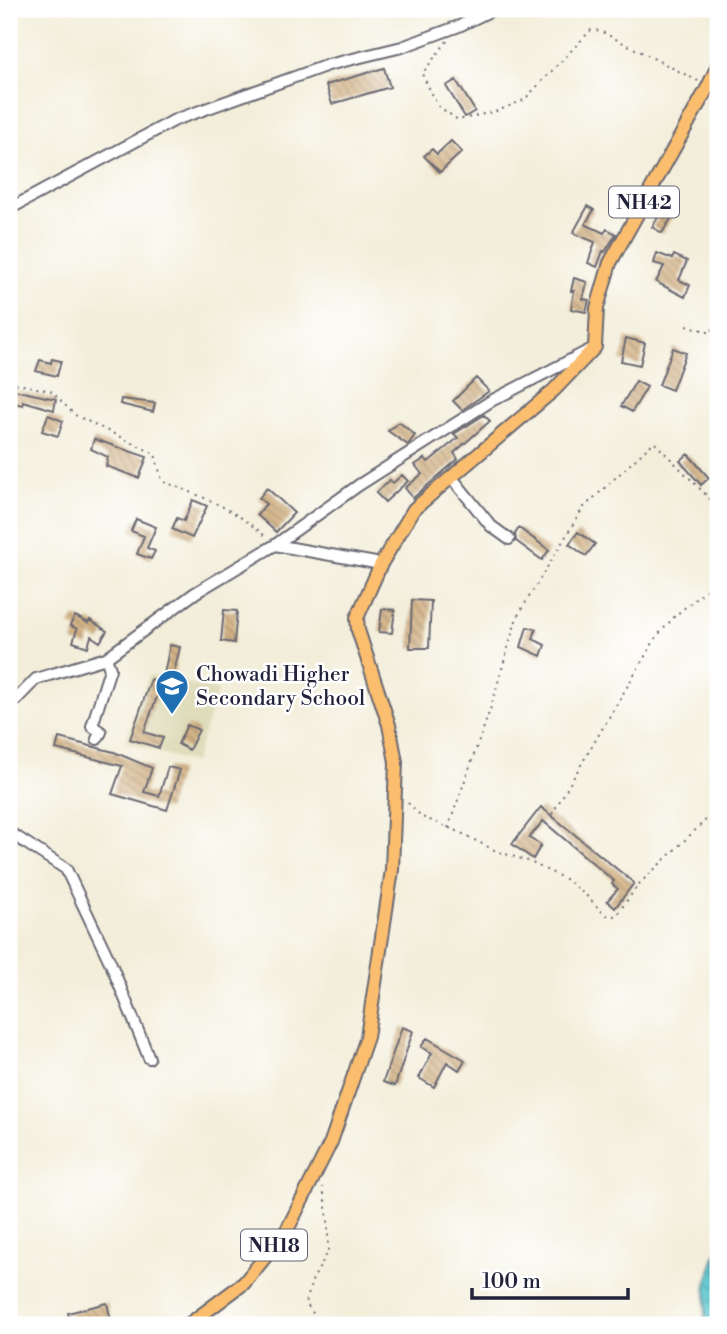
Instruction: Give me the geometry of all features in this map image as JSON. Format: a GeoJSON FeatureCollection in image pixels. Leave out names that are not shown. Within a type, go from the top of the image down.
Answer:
{"type":"FeatureCollection","features":[{"type":"Feature","properties":{"kind":"main road","name":"NH42"},"geometry":{"type":"LineString","coordinates":[[595,347],[597,308],[610,263],[718,65]]}},
{"type":"Feature","properties":{"kind":"main road","name":"NH18"},"geometry":{"type":"LineString","coordinates":[[188,1325],[244,1283],[287,1230],[331,1142],[367,1037],[392,870],[396,762],[389,725],[358,630],[358,618],[381,564],[414,509],[554,390],[595,347]]}},
{"type":"Feature","properties":{"kind":"street"},"geometry":{"type":"LineString","coordinates":[[9,209],[174,120],[328,65],[402,47],[459,26],[494,9]]}},
{"type":"Feature","properties":{"kind":"street"},"geometry":{"type":"LineString","coordinates":[[9,707],[36,679],[106,658],[195,593],[275,545],[359,485],[491,401],[595,347]]}},
{"type":"Feature","properties":{"kind":"street"},"geometry":{"type":"LineString","coordinates":[[452,478],[491,526],[509,539]]}},
{"type":"Feature","properties":{"kind":"street"},"geometry":{"type":"LineString","coordinates":[[275,545],[381,564]]}},
{"type":"Feature","properties":{"kind":"street"},"geometry":{"type":"LineString","coordinates":[[97,739],[102,732],[92,726],[110,669],[106,658]]}},
{"type":"Feature","properties":{"kind":"street"},"geometry":{"type":"LineString","coordinates":[[9,832],[66,869],[111,964],[149,1058]]}},
{"type":"Feature","properties":{"kind":"path"},"geometry":{"type":"LineString","coordinates":[[459,26],[422,74],[438,106],[458,120],[497,111],[524,100],[591,30],[600,31],[708,87]]}},
{"type":"Feature","properties":{"kind":"path"},"geometry":{"type":"LineString","coordinates":[[687,325],[711,333],[718,318]]}},
{"type":"Feature","properties":{"kind":"path"},"geometry":{"type":"LineString","coordinates":[[9,382],[51,391],[75,415],[155,454],[162,481],[212,500],[244,518],[275,545]]}},
{"type":"Feature","properties":{"kind":"path"},"geometry":{"type":"LineString","coordinates":[[448,828],[490,710],[517,617],[583,508],[654,442],[718,510]]}},
{"type":"Feature","properties":{"kind":"path"},"geometry":{"type":"LineString","coordinates":[[552,814],[657,636],[676,615],[718,580]]}},
{"type":"Feature","properties":{"kind":"path"},"geometry":{"type":"LineString","coordinates":[[394,796],[410,804],[422,817],[496,851],[528,861],[565,878],[604,915],[616,916],[638,885],[708,818],[718,797]]}},
{"type":"Feature","properties":{"kind":"path"},"geometry":{"type":"LineString","coordinates":[[321,1325],[306,1303],[312,1281],[328,1252],[328,1220],[323,1185]]}},
{"type":"Feature","properties":{"kind":"shaded area","name":"Chowadi Higher Secondary School"},"geometry":{"type":"Polygon","coordinates":[[[149,675],[218,690],[194,763],[125,742],[149,675]]]}},
{"type":"Feature","properties":{"kind":"water"},"geometry":{"type":"Polygon","coordinates":[[[718,1246],[718,1325],[702,1325],[707,1282],[718,1246]]]}},
{"type":"Feature","properties":{"kind":"building"},"geometry":{"type":"Polygon","coordinates":[[[384,68],[390,87],[332,104],[326,85],[384,68]]]}},
{"type":"Feature","properties":{"kind":"building"},"geometry":{"type":"Polygon","coordinates":[[[456,80],[475,111],[465,117],[446,86],[456,80]]]}},
{"type":"Feature","properties":{"kind":"building"},"geometry":{"type":"Polygon","coordinates":[[[451,141],[462,152],[440,172],[424,156],[432,149],[437,154],[451,141]]]}},
{"type":"Feature","properties":{"kind":"building"},"geometry":{"type":"Polygon","coordinates":[[[588,206],[594,210],[585,224],[604,233],[607,229],[616,234],[605,252],[603,251],[597,267],[588,263],[595,242],[573,233],[588,206]]]}},
{"type":"Feature","properties":{"kind":"building"},"geometry":{"type":"Polygon","coordinates":[[[664,208],[674,214],[662,233],[652,227],[664,208]]]}},
{"type":"Feature","properties":{"kind":"building"},"geometry":{"type":"Polygon","coordinates":[[[657,253],[672,259],[674,255],[687,261],[679,280],[690,285],[685,297],[656,282],[664,266],[654,263],[657,253]]]}},
{"type":"Feature","properties":{"kind":"building"},"geometry":{"type":"Polygon","coordinates":[[[574,278],[587,282],[583,299],[589,300],[586,312],[571,309],[574,278]]]}},
{"type":"Feature","properties":{"kind":"building"},"geometry":{"type":"Polygon","coordinates":[[[626,338],[645,343],[640,365],[621,361],[626,338]]]}},
{"type":"Feature","properties":{"kind":"building"},"geometry":{"type":"Polygon","coordinates":[[[673,348],[686,353],[672,390],[659,385],[673,348]]]}},
{"type":"Feature","properties":{"kind":"building"},"geometry":{"type":"Polygon","coordinates":[[[52,359],[61,361],[57,376],[36,371],[40,360],[51,363],[52,359]]]}},
{"type":"Feature","properties":{"kind":"building"},"geometry":{"type":"Polygon","coordinates":[[[476,378],[489,391],[462,410],[453,401],[476,378]]]}},
{"type":"Feature","properties":{"kind":"building"},"geometry":{"type":"Polygon","coordinates":[[[636,381],[647,387],[632,412],[621,406],[636,381]]]}},
{"type":"Feature","properties":{"kind":"building"},"geometry":{"type":"Polygon","coordinates":[[[9,389],[56,399],[54,410],[23,401],[23,405],[9,402],[9,389]]]}},
{"type":"Feature","properties":{"kind":"building"},"geometry":{"type":"Polygon","coordinates":[[[121,399],[155,403],[153,412],[120,404],[121,399]]]}},
{"type":"Feature","properties":{"kind":"building"},"geometry":{"type":"Polygon","coordinates":[[[48,415],[63,421],[58,436],[42,431],[48,415]]]}},
{"type":"Feature","properties":{"kind":"building"},"geometry":{"type":"Polygon","coordinates":[[[484,415],[490,421],[454,453],[458,459],[413,498],[405,488],[422,474],[415,465],[425,458],[428,462],[458,438],[454,434],[484,415]]]}},
{"type":"Feature","properties":{"kind":"building"},"geometry":{"type":"Polygon","coordinates":[[[399,422],[415,435],[408,445],[388,431],[399,422]]]}},
{"type":"Feature","properties":{"kind":"building"},"geometry":{"type":"Polygon","coordinates":[[[94,439],[147,457],[139,478],[106,466],[108,457],[91,449],[94,439]]]}},
{"type":"Feature","properties":{"kind":"building"},"geometry":{"type":"Polygon","coordinates":[[[688,454],[709,478],[701,485],[680,461],[688,454]]]}},
{"type":"Feature","properties":{"kind":"building"},"geometry":{"type":"Polygon","coordinates":[[[402,475],[408,481],[385,502],[376,493],[390,480],[393,483],[402,475]]]}},
{"type":"Feature","properties":{"kind":"building"},"geometry":{"type":"Polygon","coordinates":[[[267,488],[294,513],[276,532],[257,515],[266,504],[259,498],[267,488]]]}},
{"type":"Feature","properties":{"kind":"building"},"geometry":{"type":"Polygon","coordinates":[[[193,500],[207,506],[192,538],[172,529],[177,518],[184,521],[193,500]]]}},
{"type":"Feature","properties":{"kind":"building"},"geometry":{"type":"Polygon","coordinates":[[[136,519],[156,527],[147,548],[155,551],[151,559],[137,554],[144,536],[131,531],[136,519]]]}},
{"type":"Feature","properties":{"kind":"building"},"geometry":{"type":"Polygon","coordinates":[[[519,528],[549,550],[542,560],[516,541],[515,534],[519,528]]]}},
{"type":"Feature","properties":{"kind":"building"},"geometry":{"type":"Polygon","coordinates":[[[578,532],[595,544],[586,556],[569,544],[578,532]]]}},
{"type":"Feature","properties":{"kind":"building"},"geometry":{"type":"Polygon","coordinates":[[[412,600],[431,601],[429,648],[410,648],[412,600]]]}},
{"type":"Feature","properties":{"kind":"building"},"geometry":{"type":"Polygon","coordinates":[[[382,609],[395,610],[392,633],[379,632],[382,609]]]}},
{"type":"Feature","properties":{"kind":"building"},"geometry":{"type":"Polygon","coordinates":[[[224,610],[237,611],[234,643],[221,641],[224,610]]]}},
{"type":"Feature","properties":{"kind":"building"},"geometry":{"type":"Polygon","coordinates":[[[75,616],[88,623],[90,620],[107,631],[100,642],[91,636],[88,647],[73,642],[77,629],[70,625],[75,616]]]}},
{"type":"Feature","properties":{"kind":"building"},"geometry":{"type":"Polygon","coordinates":[[[527,627],[536,629],[533,639],[545,645],[541,656],[521,647],[527,627]]]}},
{"type":"Feature","properties":{"kind":"building"},"geometry":{"type":"Polygon","coordinates":[[[170,645],[180,647],[173,676],[164,674],[170,645]]]}},
{"type":"Feature","properties":{"kind":"building"},"geometry":{"type":"Polygon","coordinates":[[[151,679],[162,683],[144,732],[163,738],[159,748],[130,739],[151,679]]]}},
{"type":"Feature","properties":{"kind":"building"},"geometry":{"type":"Polygon","coordinates":[[[187,725],[199,730],[189,750],[178,744],[187,725]]]}},
{"type":"Feature","properties":{"kind":"building"},"geometry":{"type":"Polygon","coordinates":[[[59,738],[114,752],[152,768],[144,792],[159,796],[168,767],[180,770],[167,810],[112,794],[122,766],[56,749],[59,738]]]}},
{"type":"Feature","properties":{"kind":"building"},"geometry":{"type":"Polygon","coordinates":[[[541,807],[634,883],[615,908],[607,901],[618,889],[612,884],[614,881],[543,821],[529,838],[541,845],[533,859],[512,844],[541,807]]]}},
{"type":"Feature","properties":{"kind":"building"},"geometry":{"type":"Polygon","coordinates":[[[402,1027],[413,1031],[395,1086],[383,1082],[402,1027]]]}},
{"type":"Feature","properties":{"kind":"building"},"geometry":{"type":"Polygon","coordinates":[[[427,1038],[465,1060],[459,1070],[447,1062],[434,1087],[419,1078],[432,1053],[421,1047],[427,1038]]]}},
{"type":"Feature","properties":{"kind":"building"},"geometry":{"type":"Polygon","coordinates":[[[107,1303],[112,1325],[71,1325],[68,1313],[107,1303]]]}},
{"type":"Feature","properties":{"kind":"place","name":"Chowadi Higher Secondary School"},"geometry":{"type":"Point","coordinates":[172,716]}}]}
